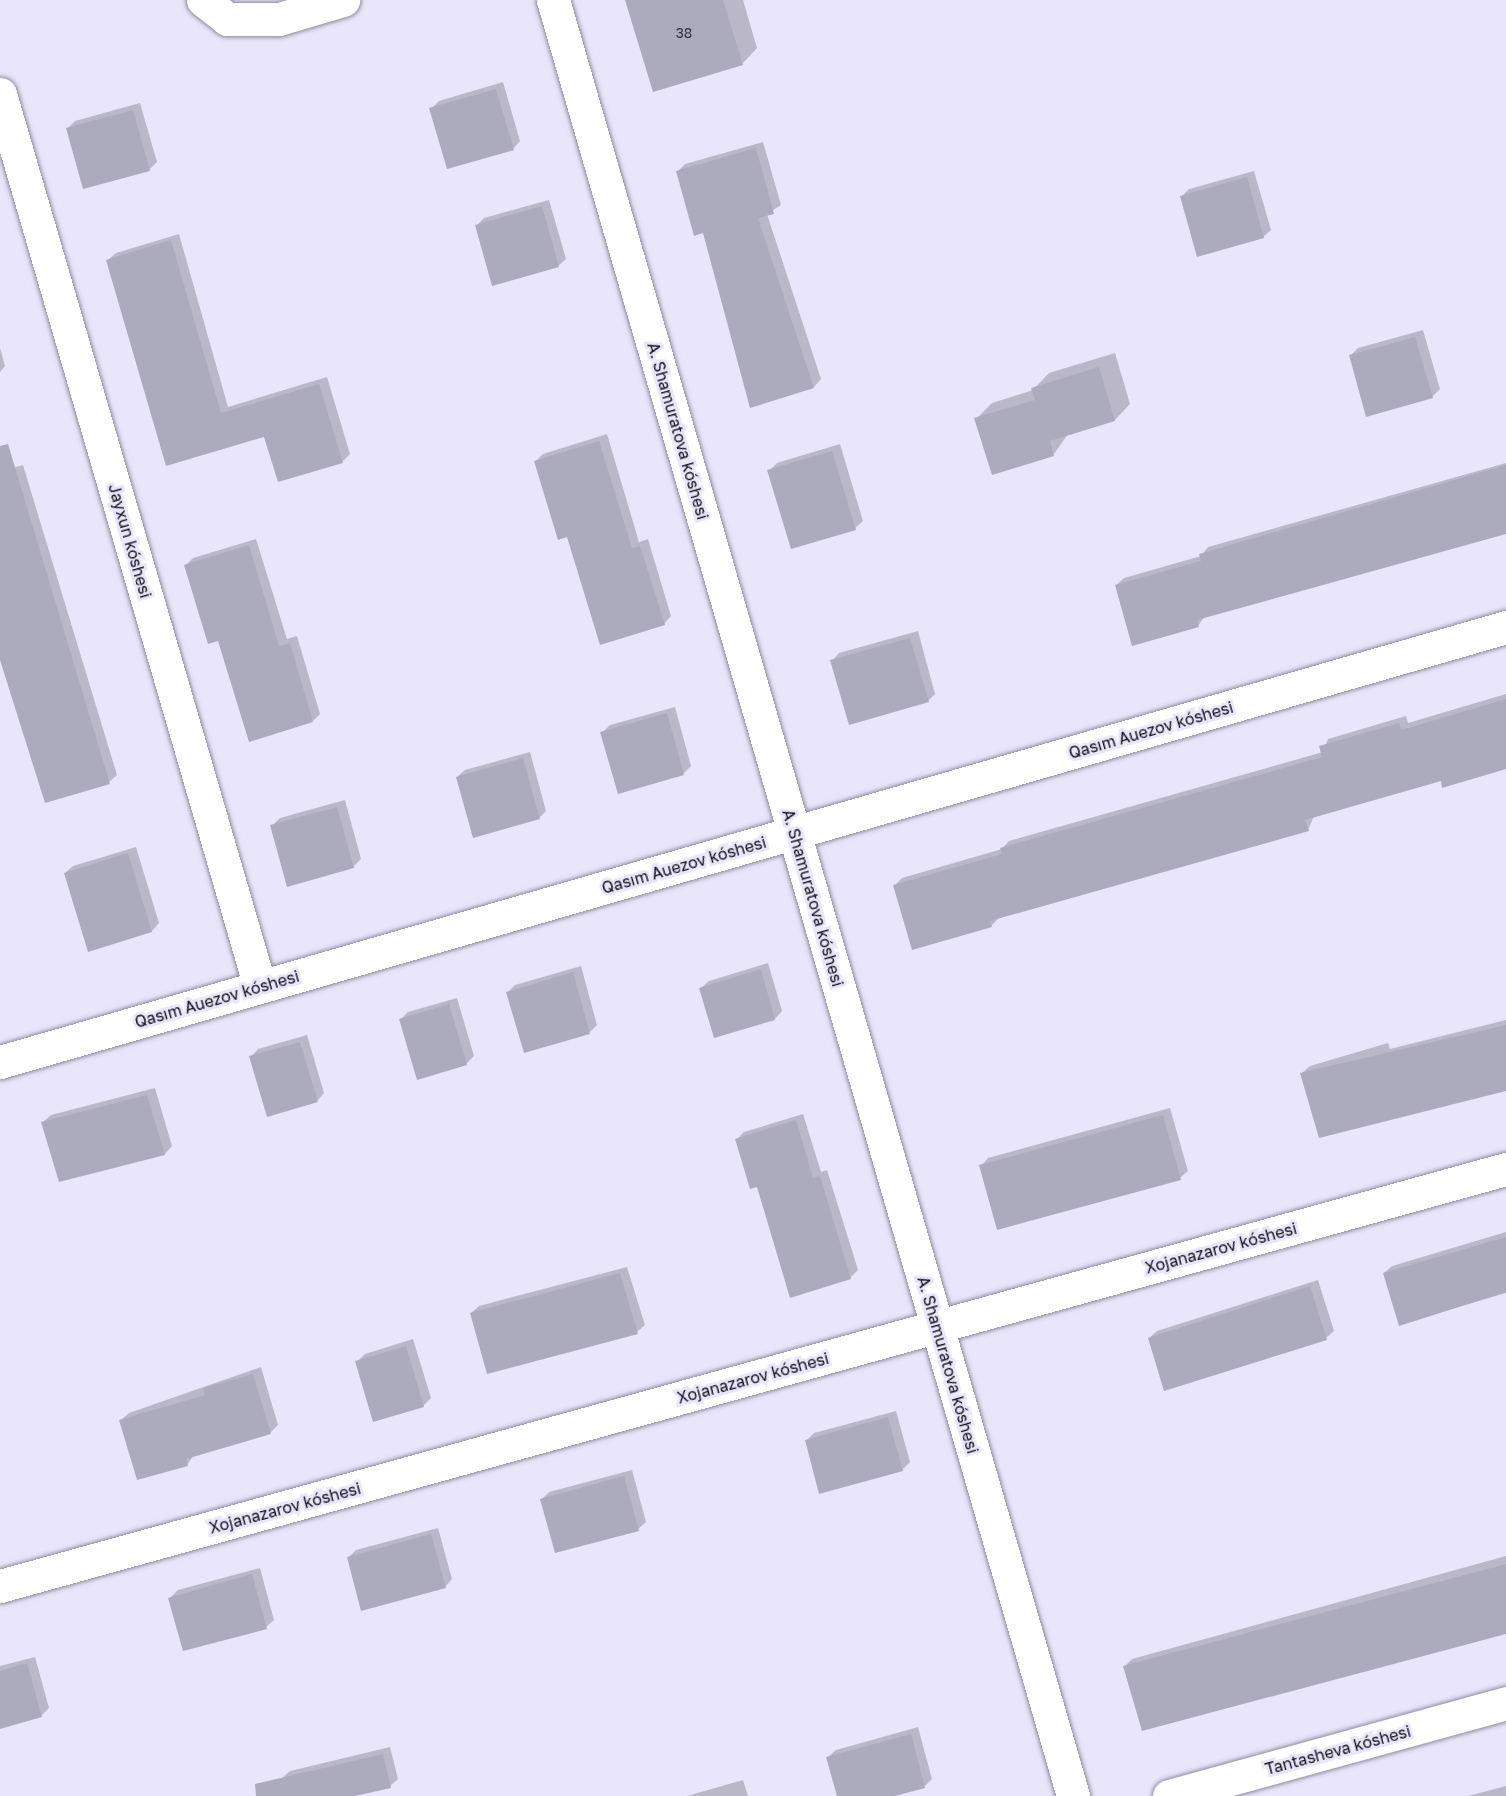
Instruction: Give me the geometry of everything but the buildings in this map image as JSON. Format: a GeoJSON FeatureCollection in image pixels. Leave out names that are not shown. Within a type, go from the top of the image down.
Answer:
{"type":"FeatureCollection","features":[{"type":"Feature","properties":{"kind":"street"},"geometry":{"type":"LineString","coordinates":[[203,0],[227,19],[279,19],[343,0]]}},
{"type":"Feature","properties":{"kind":"street","name":"A. Shamuratova kóshesi"},"geometry":{"type":"LineString","coordinates":[[553,0],[1073,1796]]}},
{"type":"Feature","properties":{"kind":"street","name":"Jayxun kóshesi"},"geometry":{"type":"LineString","coordinates":[[0,94],[260,987]]}},
{"type":"Feature","properties":{"kind":"street","name":"Qasım Auezov kóshesi"},"geometry":{"type":"LineString","coordinates":[[0,1062],[1506,627]]}},
{"type":"Feature","properties":{"kind":"street","name":"Xojanazarov kóshesi"},"geometry":{"type":"LineString","coordinates":[[0,1586],[1506,1169]]}},
{"type":"Feature","properties":{"kind":"street","name":"Tantasheva kóshesi"},"geometry":{"type":"LineString","coordinates":[[1169,1796],[1506,1703]]}}]}
